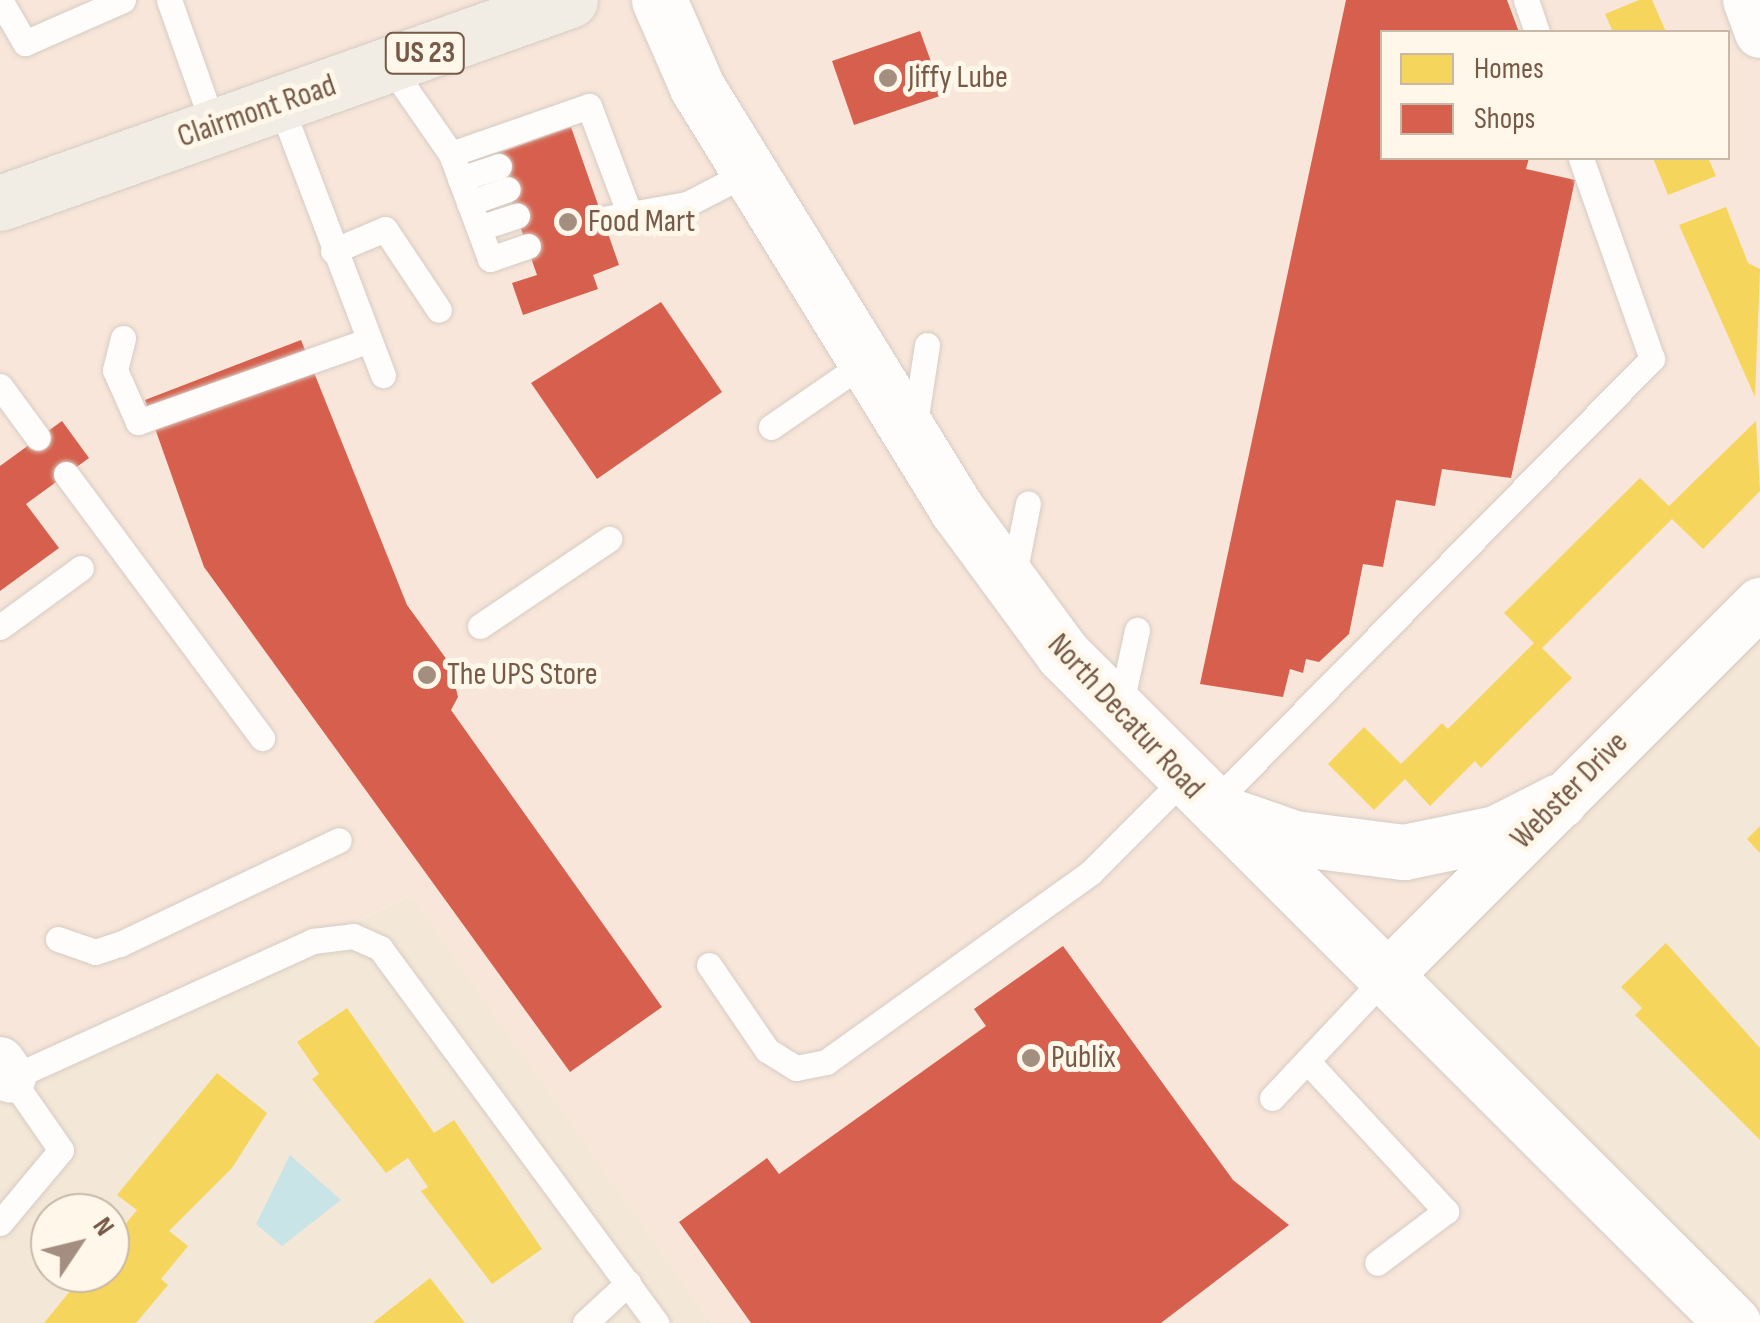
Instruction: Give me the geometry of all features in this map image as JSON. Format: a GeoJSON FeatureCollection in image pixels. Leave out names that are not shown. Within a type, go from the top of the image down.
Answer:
{"type":"FeatureCollection","features":[{"type":"Feature","properties":{"kind":"main road","name":"Clairmont Road"},"geometry":{"type":"LineString","coordinates":[[0,203],[570,0]]}},
{"type":"Feature","properties":{"kind":"main road","name":"North Decatur Road"},"geometry":{"type":"LineString","coordinates":[[659,0],[697,87],[1011,589],[1119,716],[1720,1319]]}},
{"type":"Feature","properties":{"kind":"main road"},"geometry":{"type":"LineString","coordinates":[[1196,794],[1294,838],[1404,852],[1496,833],[1558,801]]}},
{"type":"Feature","properties":{"kind":"street"},"geometry":{"type":"LineString","coordinates":[[1748,0],[1760,33]]}},
{"type":"Feature","properties":{"kind":"street","name":"Webster Drive"},"geometry":{"type":"LineString","coordinates":[[1382,981],[1760,603]]}},
{"type":"Feature","properties":{"kind":"lane"},"geometry":{"type":"LineString","coordinates":[[0,0],[25,43],[123,0]]}},
{"type":"Feature","properties":{"kind":"lane"},"geometry":{"type":"LineString","coordinates":[[169,0],[214,127]]}},
{"type":"Feature","properties":{"kind":"lane"},"geometry":{"type":"LineString","coordinates":[[1526,0],[1536,30]]}},
{"type":"Feature","properties":{"kind":"lane"},"geometry":{"type":"LineString","coordinates":[[390,66],[451,154],[490,259],[528,246]]}},
{"type":"Feature","properties":{"kind":"lane"},"geometry":{"type":"LineString","coordinates":[[280,104],[383,375]]}},
{"type":"Feature","properties":{"kind":"lane"},"geometry":{"type":"LineString","coordinates":[[451,154],[589,106],[592,148],[605,185],[628,210]]}},
{"type":"Feature","properties":{"kind":"lane"},"geometry":{"type":"LineString","coordinates":[[709,965],[767,1050],[796,1068],[826,1062],[1196,794],[1652,359],[1582,160]]}},
{"type":"Feature","properties":{"kind":"lane"},"geometry":{"type":"LineString","coordinates":[[603,219],[628,210],[687,204],[751,170]]}},
{"type":"Feature","properties":{"kind":"lane"},"geometry":{"type":"LineString","coordinates":[[465,191],[504,178]]}},
{"type":"Feature","properties":{"kind":"lane"},"geometry":{"type":"LineString","coordinates":[[479,228],[517,216]]}},
{"type":"Feature","properties":{"kind":"lane"},"geometry":{"type":"LineString","coordinates":[[334,251],[385,229],[439,310]]}},
{"type":"Feature","properties":{"kind":"lane"},"geometry":{"type":"LineString","coordinates":[[123,338],[115,370],[138,422],[369,340]]}},
{"type":"Feature","properties":{"kind":"lane"},"geometry":{"type":"LineString","coordinates":[[912,436],[927,345]]}},
{"type":"Feature","properties":{"kind":"lane"},"geometry":{"type":"LineString","coordinates":[[771,427],[868,360]]}},
{"type":"Feature","properties":{"kind":"lane"},"geometry":{"type":"LineString","coordinates":[[0,386],[38,438]]}},
{"type":"Feature","properties":{"kind":"lane"},"geometry":{"type":"LineString","coordinates":[[66,474],[262,738]]}},
{"type":"Feature","properties":{"kind":"lane"},"geometry":{"type":"LineString","coordinates":[[1011,589],[1028,503]]}},
{"type":"Feature","properties":{"kind":"lane"},"geometry":{"type":"LineString","coordinates":[[480,626],[609,539]]}},
{"type":"Feature","properties":{"kind":"lane"},"geometry":{"type":"LineString","coordinates":[[0,627],[81,568]]}},
{"type":"Feature","properties":{"kind":"lane"},"geometry":{"type":"LineString","coordinates":[[1119,716],[1137,630]]}},
{"type":"Feature","properties":{"kind":"lane"},"geometry":{"type":"LineString","coordinates":[[58,940],[95,952],[120,944],[339,840]]}},
{"type":"Feature","properties":{"kind":"lane"},"geometry":{"type":"LineString","coordinates":[[0,1223],[61,1150],[6,1070],[313,941],[366,939],[656,1323]]}},
{"type":"Feature","properties":{"kind":"lane"},"geometry":{"type":"LineString","coordinates":[[1272,1098],[1382,981]]}},
{"type":"Feature","properties":{"kind":"lane"},"geometry":{"type":"LineString","coordinates":[[1307,1060],[1446,1211],[1378,1263]]}},
{"type":"Feature","properties":{"kind":"lane"},"geometry":{"type":"LineString","coordinates":[[586,1323],[628,1283]]}},
{"type":"Feature","properties":{"kind":"shaded area"},"geometry":{"type":"Polygon","coordinates":[[[0,0],[1760,0],[1760,606],[1381,978],[1710,1323],[711,1323],[410,896],[21,1080],[0,1060],[0,0]]]}},
{"type":"Feature","properties":{"kind":"shaded area"},"geometry":{"type":"Polygon","coordinates":[[[1760,159],[1760,1323],[1710,1323],[1380,978],[1727,160],[1760,159]]]}},
{"type":"Feature","properties":{"kind":"shaded area"},"geometry":{"type":"Polygon","coordinates":[[[411,896],[711,1323],[0,1323],[0,1060],[21,1080],[411,896]]]}},
{"type":"Feature","properties":{"kind":"water"},"geometry":{"type":"Polygon","coordinates":[[[290,1155],[341,1200],[282,1246],[256,1224],[290,1155]]]}},
{"type":"Feature","properties":{"kind":"building: Homes"},"geometry":{"type":"Polygon","coordinates":[[[1639,0],[1652,0],[1665,30],[1612,30],[1605,14],[1639,0]]]}},
{"type":"Feature","properties":{"kind":"building: Homes"},"geometry":{"type":"Polygon","coordinates":[[[1654,160],[1709,160],[1716,176],[1668,195],[1654,160]]]}},
{"type":"Feature","properties":{"kind":"building: Homes"},"geometry":{"type":"Polygon","coordinates":[[[1726,207],[1748,263],[1760,269],[1755,397],[1679,225],[1726,207]]]}},
{"type":"Feature","properties":{"kind":"building: Homes"},"geometry":{"type":"Polygon","coordinates":[[[1756,421],[1760,491],[1703,549],[1672,519],[1542,648],[1572,678],[1481,768],[1475,761],[1430,806],[1405,779],[1374,810],[1328,764],[1364,727],[1401,764],[1442,723],[1448,729],[1534,643],[1504,613],[1640,478],[1669,506],[1756,421]]]}},
{"type":"Feature","properties":{"kind":"building: Homes"},"geometry":{"type":"Polygon","coordinates":[[[1760,826],[1760,853],[1747,839],[1760,826]]]}},
{"type":"Feature","properties":{"kind":"building: Homes"},"geometry":{"type":"Polygon","coordinates":[[[1666,943],[1760,1048],[1760,1140],[1635,1015],[1642,1008],[1621,987],[1666,943]]]}},
{"type":"Feature","properties":{"kind":"building: Homes"},"geometry":{"type":"Polygon","coordinates":[[[347,1008],[434,1133],[454,1120],[542,1249],[492,1284],[421,1191],[428,1187],[408,1158],[386,1173],[312,1079],[319,1074],[297,1042],[347,1008]]]}},
{"type":"Feature","properties":{"kind":"building: Homes"},"geometry":{"type":"Polygon","coordinates":[[[217,1073],[267,1113],[232,1168],[169,1231],[188,1246],[161,1279],[168,1285],[136,1323],[44,1323],[69,1293],[130,1293],[130,1219],[137,1210],[130,1205],[130,1193],[119,1193],[217,1073]]]}},
{"type":"Feature","properties":{"kind":"building: Homes"},"geometry":{"type":"Polygon","coordinates":[[[430,1278],[465,1323],[373,1323],[379,1318],[430,1278]]]}},
{"type":"Feature","properties":{"kind":"building: Shops"},"geometry":{"type":"Polygon","coordinates":[[[1346,0],[1507,0],[1518,30],[1380,30],[1380,160],[1528,160],[1526,169],[1575,180],[1511,478],[1442,469],[1435,506],[1396,500],[1383,567],[1363,564],[1349,634],[1319,662],[1306,659],[1303,673],[1290,669],[1283,697],[1200,684],[1346,0]]]}},
{"type":"Feature","properties":{"kind":"building: Shops","name":"Jiffy Lube"},"geometry":{"type":"Polygon","coordinates":[[[920,31],[943,95],[854,125],[832,61],[920,31]]]}},
{"type":"Feature","properties":{"kind":"building: Shops"},"geometry":{"type":"Polygon","coordinates":[[[571,127],[619,265],[593,275],[598,289],[523,315],[512,283],[537,275],[495,154],[571,127]]]}},
{"type":"Feature","properties":{"kind":"building: Shops"},"geometry":{"type":"Polygon","coordinates":[[[661,302],[722,392],[597,479],[531,383],[661,302]]]}},
{"type":"Feature","properties":{"kind":"building: Shops"},"geometry":{"type":"Polygon","coordinates":[[[301,340],[407,605],[450,664],[458,697],[451,710],[662,1007],[570,1072],[204,567],[145,400],[301,340]]]}},
{"type":"Feature","properties":{"kind":"building: Shops"},"geometry":{"type":"Polygon","coordinates":[[[62,421],[89,458],[26,504],[59,548],[0,591],[0,466],[62,421]]]}},
{"type":"Feature","properties":{"kind":"building: Shops"},"geometry":{"type":"Polygon","coordinates":[[[1063,946],[1233,1180],[1289,1225],[1161,1323],[751,1323],[679,1222],[767,1158],[779,1174],[986,1026],[974,1009],[1063,946]]]}},
{"type":"Feature","properties":{"kind":"place","name":"Jiffy Lube"},"geometry":{"type":"Point","coordinates":[888,78]}},
{"type":"Feature","properties":{"kind":"place","name":"Food Mart"},"geometry":{"type":"Point","coordinates":[568,222]}},
{"type":"Feature","properties":{"kind":"place","name":"The UPS Store"},"geometry":{"type":"Point","coordinates":[427,675]}},
{"type":"Feature","properties":{"kind":"place","name":"Publix"},"geometry":{"type":"Point","coordinates":[1031,1058]}}]}
